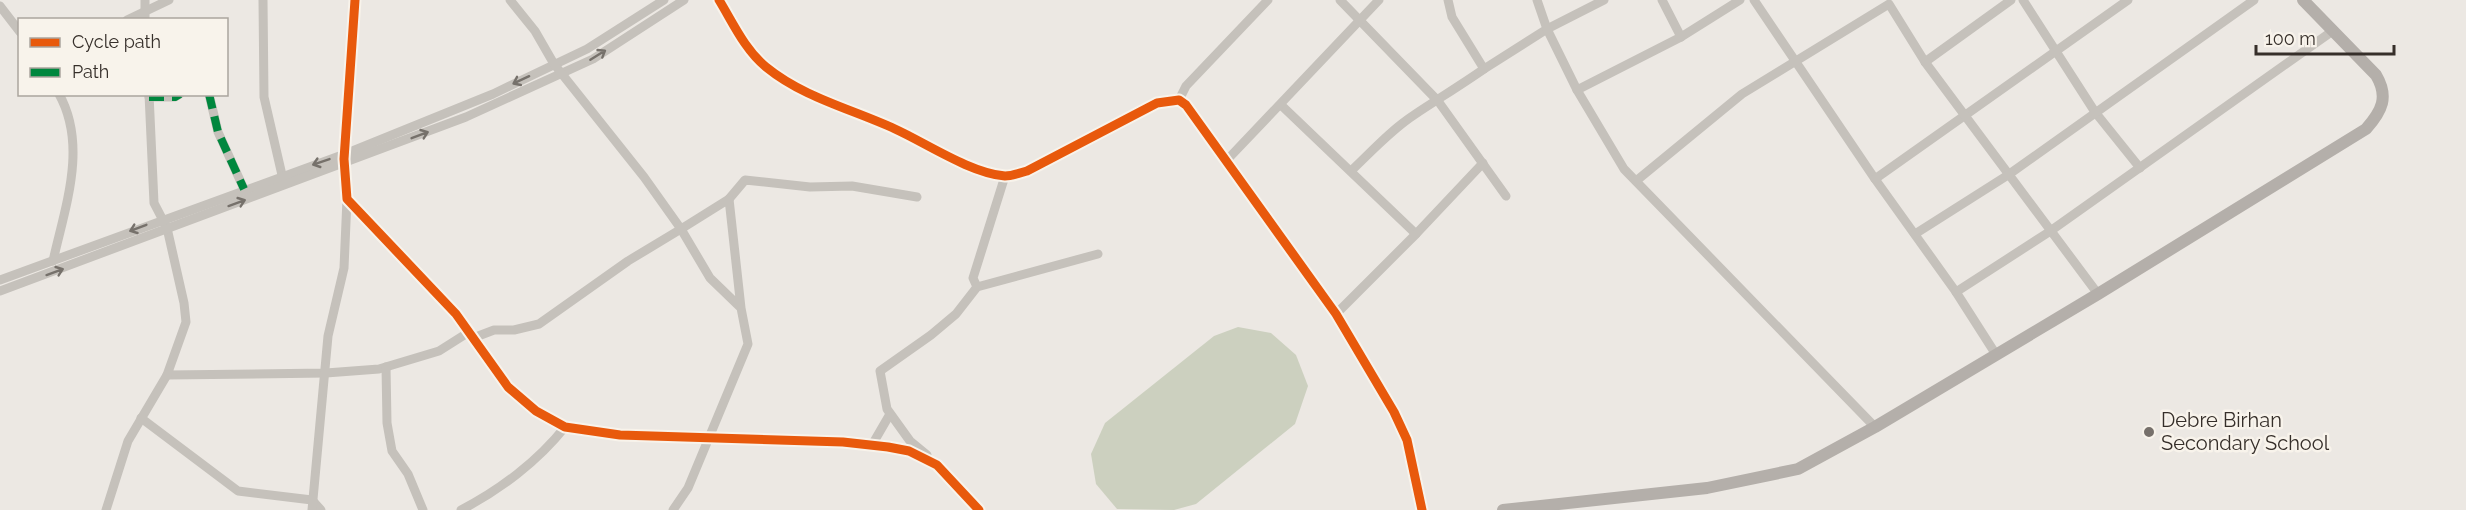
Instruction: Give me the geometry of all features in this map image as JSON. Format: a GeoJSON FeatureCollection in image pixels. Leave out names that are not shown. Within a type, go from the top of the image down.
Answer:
{"type":"FeatureCollection","features":[{"type":"Feature","properties":{"kind":"main road"},"geometry":{"type":"LineString","coordinates":[[1503,510],[1707,488],[1774,476],[1798,469],[1875,427],[2098,294],[2366,129],[2382,107],[2385,98],[2383,87],[2376,75],[2303,0]]}},
{"type":"Feature","properties":{"kind":"street"},"geometry":{"type":"LineString","coordinates":[[145,0],[145,15]]}},
{"type":"Feature","properties":{"kind":"street"},"geometry":{"type":"LineString","coordinates":[[145,15],[169,0]]}},
{"type":"Feature","properties":{"kind":"street"},"geometry":{"type":"LineString","coordinates":[[263,0],[264,97],[282,175]]}},
{"type":"Feature","properties":{"kind":"street"},"geometry":{"type":"LineString","coordinates":[[312,510],[328,336],[344,268],[347,199],[345,154],[355,0]]}},
{"type":"Feature","properties":{"kind":"street"},"geometry":{"type":"LineString","coordinates":[[510,0],[535,31],[554,64],[644,177],[681,229],[710,278],[741,308]]}},
{"type":"Feature","properties":{"kind":"street"},"geometry":{"type":"LineString","coordinates":[[0,291],[244,189],[345,154],[493,94],[587,49],[664,0]]}},
{"type":"Feature","properties":{"kind":"street"},"geometry":{"type":"LineString","coordinates":[[0,280],[165,223],[345,165],[466,117],[593,58],[684,0]]}},
{"type":"Feature","properties":{"kind":"street"},"geometry":{"type":"LineString","coordinates":[[719,0],[746,45],[764,66],[784,81],[803,92],[894,128],[971,165],[1005,176],[1027,171],[1157,103],[1179,100],[1186,105],[1336,314],[1394,412],[1407,440],[1422,510]]}},
{"type":"Feature","properties":{"kind":"street"},"geometry":{"type":"LineString","coordinates":[[1179,100],[1186,86],[1268,0]]}},
{"type":"Feature","properties":{"kind":"street"},"geometry":{"type":"LineString","coordinates":[[1340,0],[1438,101],[1506,196]]}},
{"type":"Feature","properties":{"kind":"street"},"geometry":{"type":"LineString","coordinates":[[1227,161],[1379,0]]}},
{"type":"Feature","properties":{"kind":"street"},"geometry":{"type":"LineString","coordinates":[[1448,0],[1452,17],[1484,69]]}},
{"type":"Feature","properties":{"kind":"street"},"geometry":{"type":"LineString","coordinates":[[1537,0],[1547,29],[1577,90],[1624,169],[1875,427]]}},
{"type":"Feature","properties":{"kind":"street"},"geometry":{"type":"LineString","coordinates":[[1352,170],[1389,134],[1414,115],[1547,29],[1604,0]]}},
{"type":"Feature","properties":{"kind":"street"},"geometry":{"type":"LineString","coordinates":[[1662,0],[1681,37]]}},
{"type":"Feature","properties":{"kind":"street"},"geometry":{"type":"LineString","coordinates":[[1577,90],[1681,37],[1740,0]]}},
{"type":"Feature","properties":{"kind":"street"},"geometry":{"type":"LineString","coordinates":[[1754,0],[1798,61],[1875,179],[1956,292],[1995,354]]}},
{"type":"Feature","properties":{"kind":"street"},"geometry":{"type":"LineString","coordinates":[[1924,62],[2011,0]]}},
{"type":"Feature","properties":{"kind":"street"},"geometry":{"type":"LineString","coordinates":[[2023,0],[2095,112],[2140,168]]}},
{"type":"Feature","properties":{"kind":"street"},"geometry":{"type":"LineString","coordinates":[[1875,179],[2128,0]]}},
{"type":"Feature","properties":{"kind":"street"},"geometry":{"type":"LineString","coordinates":[[1916,234],[2008,176],[2254,0]]}},
{"type":"Feature","properties":{"kind":"street"},"geometry":{"type":"LineString","coordinates":[[1636,181],[1742,94],[1891,1],[1924,62],[2049,232],[2098,294]]}},
{"type":"Feature","properties":{"kind":"street"},"geometry":{"type":"LineString","coordinates":[[0,6],[18,29]]}},
{"type":"Feature","properties":{"kind":"street"},"geometry":{"type":"LineString","coordinates":[[1956,292],[2049,232],[2334,30]]}},
{"type":"Feature","properties":{"kind":"street"},"geometry":{"type":"LineString","coordinates":[[53,261],[74,162],[73,128],[60,96]]}},
{"type":"Feature","properties":{"kind":"street"},"geometry":{"type":"LineString","coordinates":[[106,510],[113,480],[128,441],[167,375],[186,322],[184,303],[165,223],[154,203],[149,96],[177,96]]}},
{"type":"Feature","properties":{"kind":"street"},"geometry":{"type":"LineString","coordinates":[[209,96],[218,132],[244,189]]}},
{"type":"Feature","properties":{"kind":"street"},"geometry":{"type":"LineString","coordinates":[[1281,105],[1352,170],[1416,234]]}},
{"type":"Feature","properties":{"kind":"street"},"geometry":{"type":"LineString","coordinates":[[1336,314],[1483,163]]}},
{"type":"Feature","properties":{"kind":"street"},"geometry":{"type":"LineString","coordinates":[[977,287],[973,278],[1005,176]]}},
{"type":"Feature","properties":{"kind":"street"},"geometry":{"type":"LineString","coordinates":[[167,375],[326,373],[386,367],[439,351],[471,335],[494,330],[514,330],[539,324],[628,261],[729,199],[745,180],[810,187],[852,186],[917,197]]}},
{"type":"Feature","properties":{"kind":"street"},"geometry":{"type":"LineString","coordinates":[[347,199],[456,314],[508,387],[536,411],[565,427],[620,435],[872,445],[909,452],[937,465]]}},
{"type":"Feature","properties":{"kind":"street"},"geometry":{"type":"LineString","coordinates":[[674,510],[688,488],[748,344],[741,308],[729,199]]}},
{"type":"Feature","properties":{"kind":"street"},"geometry":{"type":"LineString","coordinates":[[979,510],[937,465],[910,441],[890,414],[880,371],[956,314],[977,287],[1098,254]]}},
{"type":"Feature","properties":{"kind":"street"},"geometry":{"type":"LineString","coordinates":[[386,367],[387,423],[392,451],[408,474],[423,510]]}},
{"type":"Feature","properties":{"kind":"street"},"geometry":{"type":"LineString","coordinates":[[872,445],[890,414]]}},
{"type":"Feature","properties":{"kind":"street"},"geometry":{"type":"LineString","coordinates":[[141,418],[238,491],[312,500],[321,510]]}},
{"type":"Feature","properties":{"kind":"street"},"geometry":{"type":"LineString","coordinates":[[461,510],[481,500],[548,448],[565,427]]}},
{"type":"Feature","properties":{"kind":"green space"},"geometry":{"type":"Polygon","coordinates":[[[1238,327],[1271,333],[1296,355],[1308,386],[1295,424],[1196,504],[1174,510],[1117,509],[1096,484],[1091,454],[1105,423],[1214,336],[1238,327]]]}},
{"type":"Feature","properties":{"kind":"marked path"},"geometry":{"type":"LineString","coordinates":[[149,97],[177,96]]}},
{"type":"Feature","properties":{"kind":"marked path"},"geometry":{"type":"LineString","coordinates":[[209,96],[218,132],[244,189]]}},
{"type":"Feature","properties":{"kind":"cycle path"},"geometry":{"type":"LineString","coordinates":[[355,0],[344,159],[347,199],[456,314],[508,387],[536,411],[565,427],[620,435],[843,442],[909,451],[937,465],[979,510]]}},
{"type":"Feature","properties":{"kind":"cycle path"},"geometry":{"type":"LineString","coordinates":[[719,0],[752,53],[781,78],[812,95],[895,129],[963,164],[991,174],[1008,176],[1027,171],[1157,103],[1179,100],[1186,105],[1336,314],[1394,412],[1407,440],[1422,510]]}},
{"type":"Feature","properties":{"kind":"place","name":"Debre Birhan Secondary School"},"geometry":{"type":"Point","coordinates":[2149,432]}}]}
